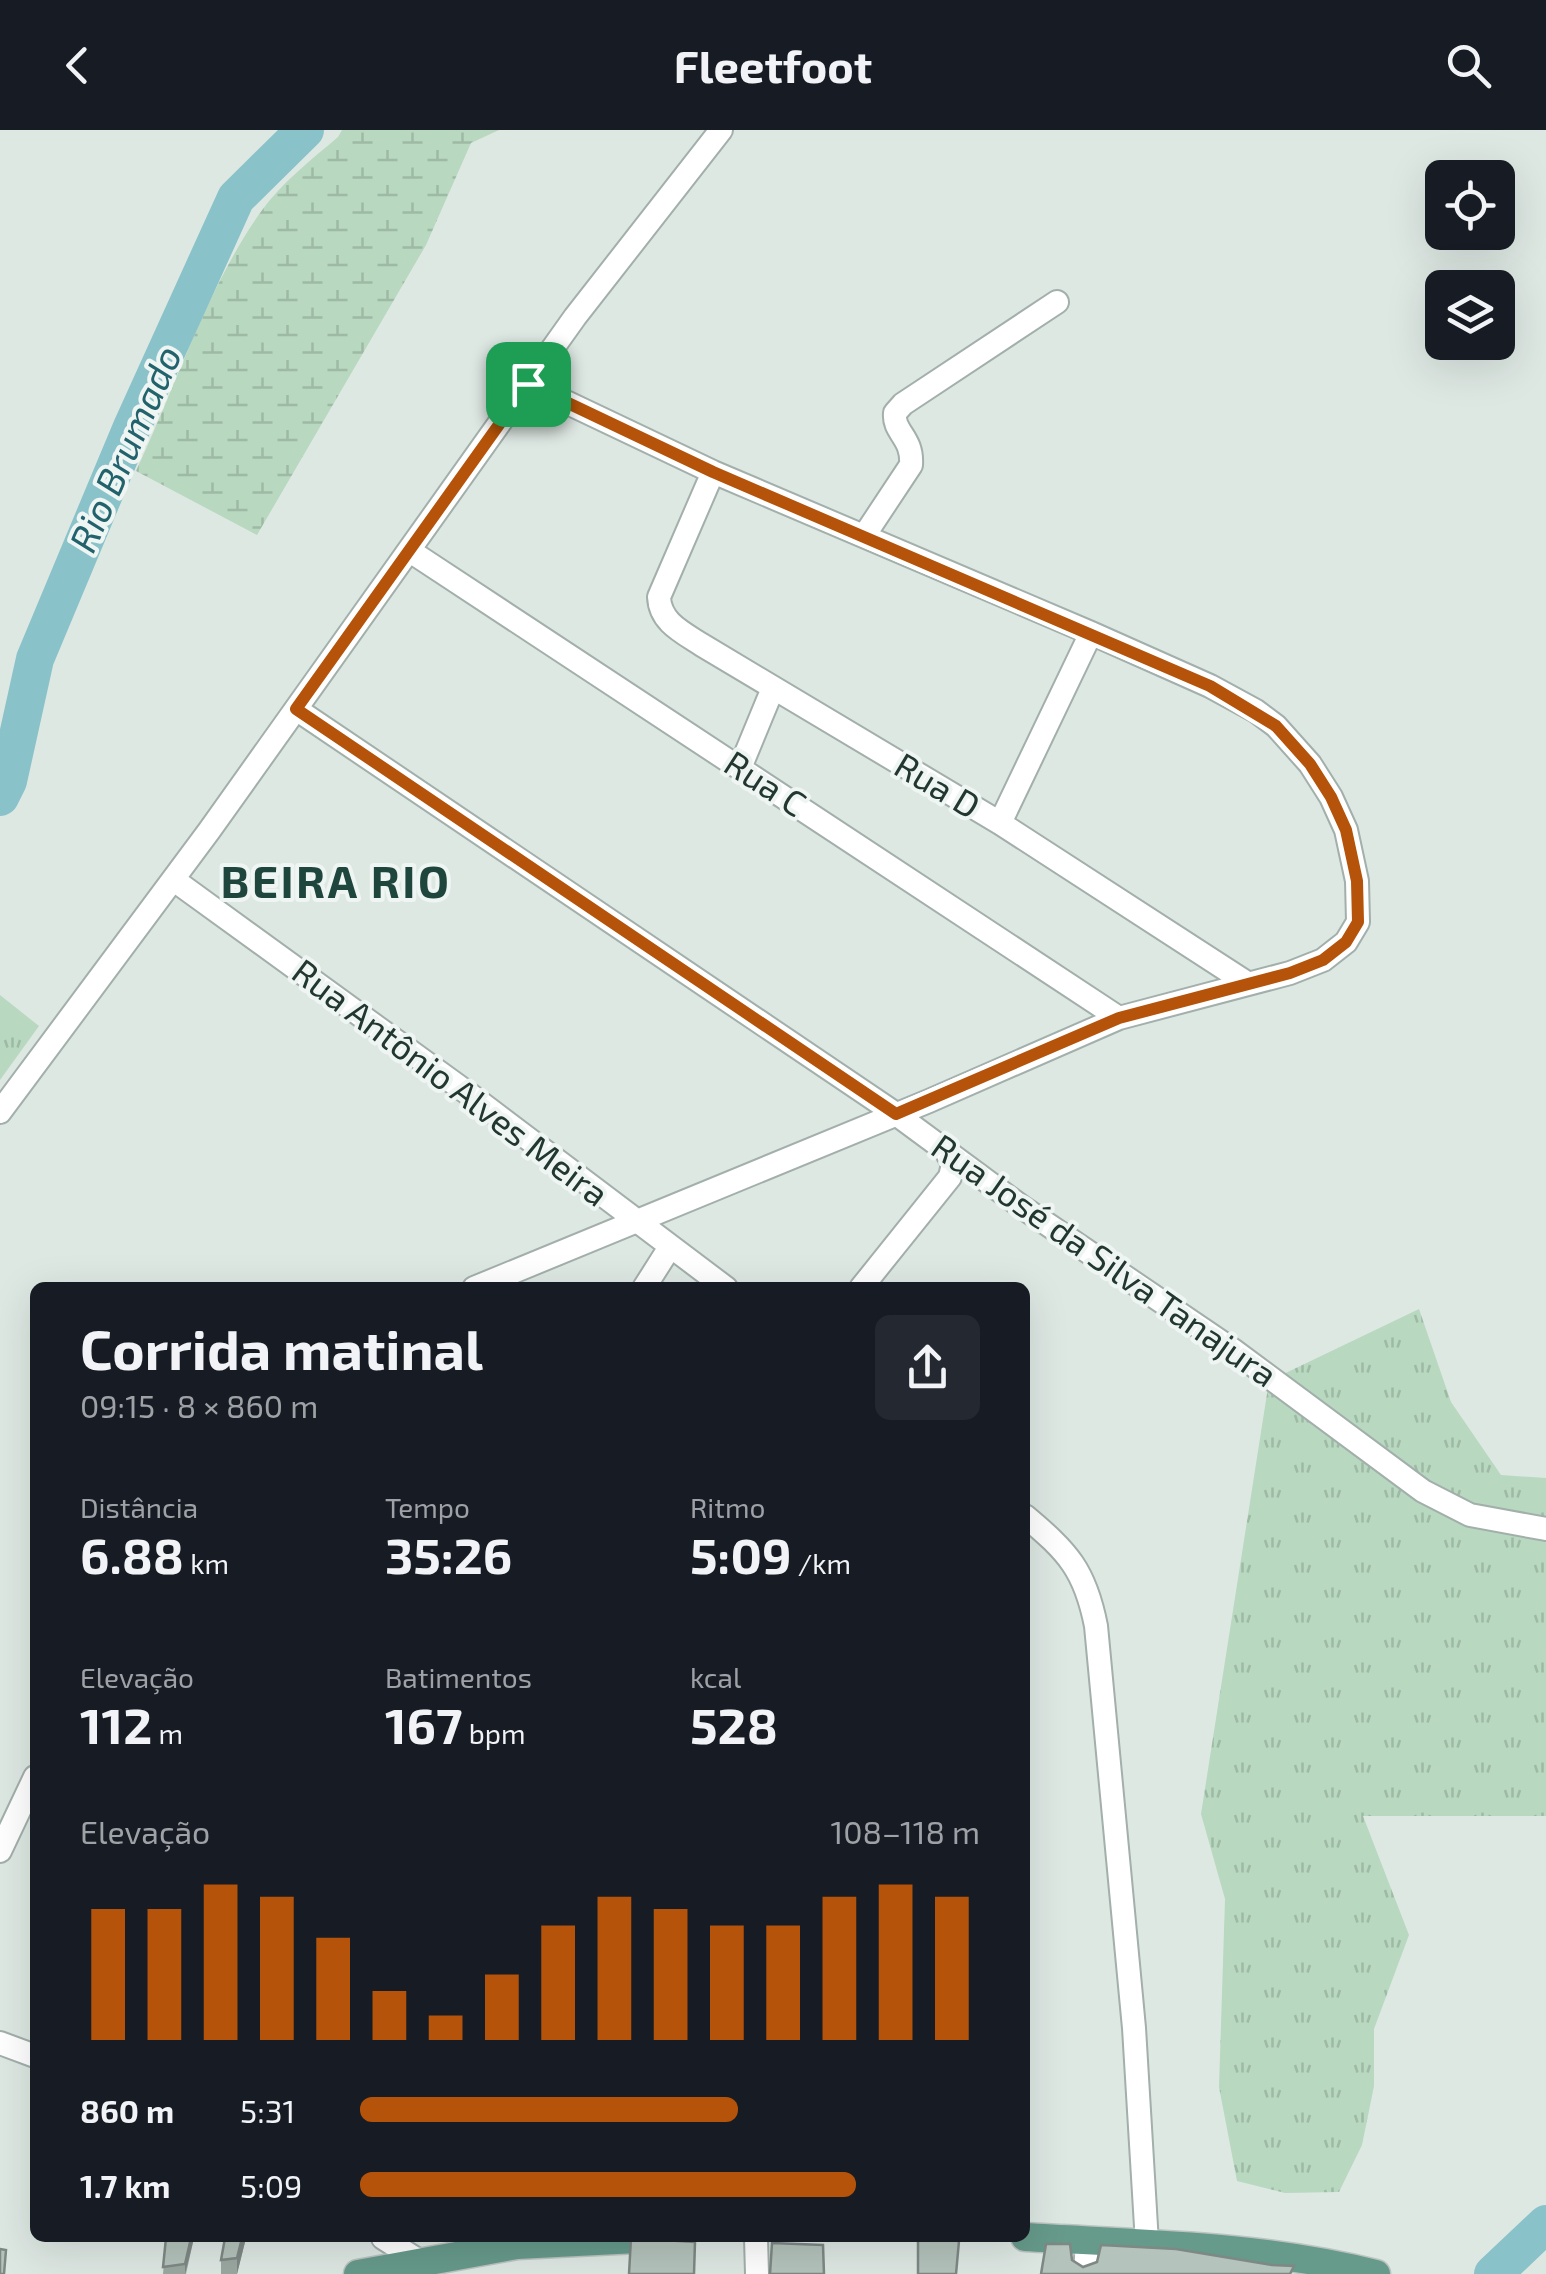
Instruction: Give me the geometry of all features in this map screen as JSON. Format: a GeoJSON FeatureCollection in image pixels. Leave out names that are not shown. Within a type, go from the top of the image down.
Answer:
{"type":"FeatureCollection","features":[{"type":"Feature","properties":{"kind":"main road"},"geometry":{"type":"LineString","coordinates":[[1030,2237],[1148,2243],[1313,2260],[1376,2274]]}},
{"type":"Feature","properties":{"kind":"main road"},"geometry":{"type":"LineString","coordinates":[[358,2274],[513,2242]]}},
{"type":"Feature","properties":{"kind":"street"},"geometry":{"type":"LineString","coordinates":[[0,1112],[174,880],[647,221],[721,130]]}},
{"type":"Feature","properties":{"kind":"street"},"geometry":{"type":"LineString","coordinates":[[864,536],[910,465],[912,452],[897,428],[895,413],[1057,302]]}},
{"type":"Feature","properties":{"kind":"street"},"geometry":{"type":"LineString","coordinates":[[488,1282],[1119,1018],[1290,973],[1323,960],[1346,942],[1358,922],[1357,881],[1346,830],[1310,764],[1276,726],[1210,686],[713,472],[528,384]]}},
{"type":"Feature","properties":{"kind":"street","name":"Rua D"},"geometry":{"type":"LineString","coordinates":[[713,472],[660,597],[667,620],[1000,824],[1246,982]]}},
{"type":"Feature","properties":{"kind":"street","name":"Rua C"},"geometry":{"type":"LineString","coordinates":[[410,551],[1119,1018]]}},
{"type":"Feature","properties":{"kind":"street"},"geometry":{"type":"LineString","coordinates":[[1000,824],[1092,633]]}},
{"type":"Feature","properties":{"kind":"street"},"geometry":{"type":"LineString","coordinates":[[740,768],[773,688]]}},
{"type":"Feature","properties":{"kind":"street","name":"Rua José da Silva Tanajura"},"geometry":{"type":"LineString","coordinates":[[296,709],[896,1114],[948,1155],[1316,1409],[1423,1491],[1470,1515],[1546,1529]]}},
{"type":"Feature","properties":{"kind":"street","name":"Rua Antônio Alves Meira"},"geometry":{"type":"LineString","coordinates":[[174,880],[718,1282]]}},
{"type":"Feature","properties":{"kind":"street"},"geometry":{"type":"LineString","coordinates":[[866,1282],[950,1177],[952,1164],[948,1155]]}},
{"type":"Feature","properties":{"kind":"street"},"geometry":{"type":"LineString","coordinates":[[648,1282],[670,1247]]}},
{"type":"Feature","properties":{"kind":"street"},"geometry":{"type":"LineString","coordinates":[[1030,1521],[1072,1562],[1089,1589],[1096,1626],[1134,2028],[1148,2243]]}},
{"type":"Feature","properties":{"kind":"street"},"geometry":{"type":"LineString","coordinates":[[0,1851],[28,1814]]}},
{"type":"Feature","properties":{"kind":"street"},"geometry":{"type":"LineString","coordinates":[[0,2043],[30,2054]]}},
{"type":"Feature","properties":{"kind":"street"},"geometry":{"type":"LineString","coordinates":[[1085,2274],[1087,2240]]}},
{"type":"Feature","properties":{"kind":"street"},"geometry":{"type":"LineString","coordinates":[[389,2242],[421,2262]]}},
{"type":"Feature","properties":{"kind":"street"},"geometry":{"type":"LineString","coordinates":[[756,2242],[757,2274]]}},
{"type":"Feature","properties":{"kind":"green space"},"geometry":{"type":"Polygon","coordinates":[[[342,130],[499,130],[471,143],[426,245],[257,535],[136,471],[208,306],[241,243],[277,192],[342,130]]]}},
{"type":"Feature","properties":{"kind":"green space"},"geometry":{"type":"Polygon","coordinates":[[[0,995],[39,1026],[0,1080],[0,995]]]}},
{"type":"Feature","properties":{"kind":"green space"},"geometry":{"type":"Polygon","coordinates":[[[1419,1309],[1451,1402],[1501,1475],[1546,1478],[1546,1816],[1363,1816],[1409,1935],[1374,2029],[1374,2086],[1362,2145],[1339,2192],[1285,2193],[1237,2181],[1219,2087],[1225,1899],[1201,1814],[1269,1381],[1419,1309]]]}},
{"type":"Feature","properties":{"kind":"building"},"geometry":{"type":"Polygon","coordinates":[[[166,2242],[190,2242],[185,2264],[163,2267],[166,2242]]]}},
{"type":"Feature","properties":{"kind":"building"},"geometry":{"type":"Polygon","coordinates":[[[224,2242],[241,2242],[237,2258],[221,2260],[224,2242]]]}},
{"type":"Feature","properties":{"kind":"building"},"geometry":{"type":"Polygon","coordinates":[[[631,2242],[695,2242],[694,2274],[629,2274],[631,2242]]]}},
{"type":"Feature","properties":{"kind":"building"},"geometry":{"type":"Polygon","coordinates":[[[918,2242],[959,2242],[956,2274],[918,2274],[918,2242]]]}},
{"type":"Feature","properties":{"kind":"building"},"geometry":{"type":"Polygon","coordinates":[[[772,2243],[823,2245],[824,2274],[770,2274],[772,2243]]]}},
{"type":"Feature","properties":{"kind":"building"},"geometry":{"type":"Polygon","coordinates":[[[1046,2244],[1070,2244],[1072,2260],[1083,2267],[1097,2262],[1101,2245],[1176,2249],[1294,2266],[1290,2274],[1041,2274],[1046,2244]]]}},
{"type":"Feature","properties":{"kind":"building"},"geometry":{"type":"Polygon","coordinates":[[[0,2249],[6,2250],[4,2274],[0,2274],[0,2249]]]}},
{"type":"Feature","properties":{"kind":"waterway","name":"Rio Brumado"},"geometry":{"type":"LineString","coordinates":[[0,797],[8,781],[35,659],[132,427],[236,198],[305,130]]}},
{"type":"Feature","properties":{"kind":"waterway"},"geometry":{"type":"LineString","coordinates":[[1493,2274],[1546,2224]]}},
{"type":"Feature","properties":{"kind":"district","name":"BEIRA RIO"},"geometry":{"type":"Point","coordinates":[336,882]}},
{"type":"Feature","properties":{"kind":"route"},"geometry":{"type":"LineString","coordinates":[[528,384],[713,472],[1092,633],[1256,711],[1276,726],[1310,764],[1346,830],[1357,881],[1358,922],[1346,942],[1323,960],[1290,973],[1119,1018],[896,1114],[296,709],[528,384]]}}]}
